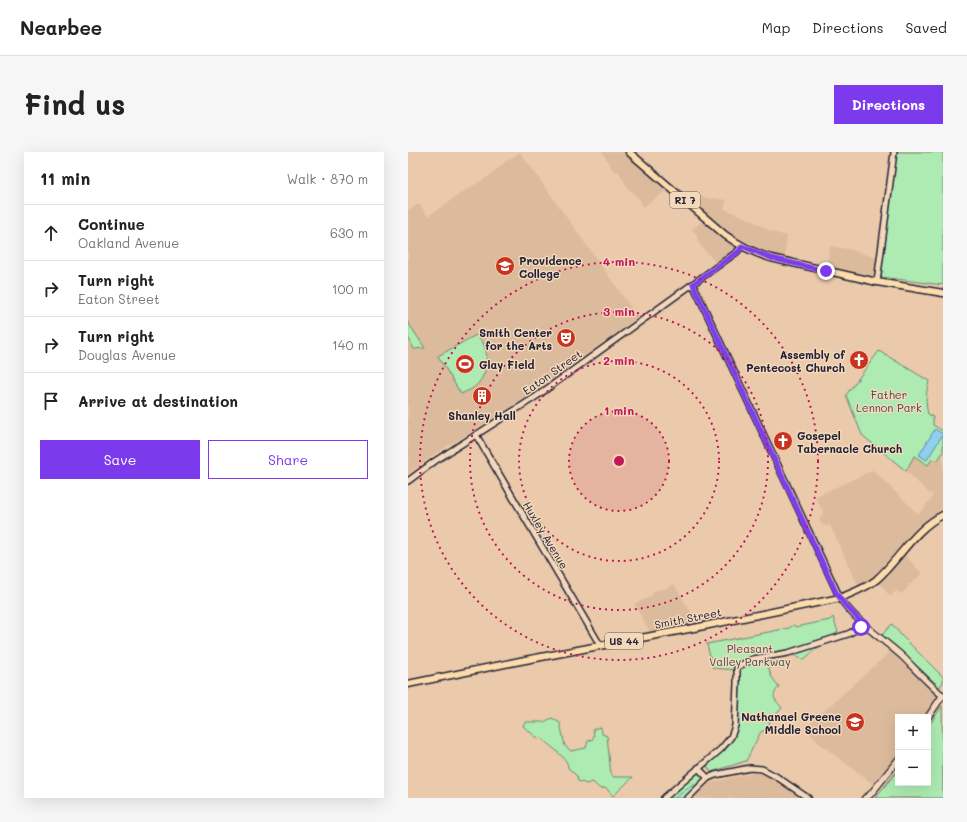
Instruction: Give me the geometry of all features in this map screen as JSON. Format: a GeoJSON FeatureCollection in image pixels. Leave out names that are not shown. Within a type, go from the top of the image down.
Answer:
{"type":"FeatureCollection","features":[{"type":"Feature","properties":{"kind":"main road","name":"RI 7"},"geometry":{"type":"LineString","coordinates":[[629,152],[723,233],[742,246],[771,258],[877,282],[943,293]]}},
{"type":"Feature","properties":{"kind":"main road","name":"Smith Street"},"geometry":{"type":"LineString","coordinates":[[408,684],[840,598],[860,590],[876,580],[928,524],[943,515]]}},
{"type":"Feature","properties":{"kind":"main road"},"geometry":{"type":"LineString","coordinates":[[840,598],[866,627],[902,656],[943,696],[930,714]]}},
{"type":"Feature","properties":{"kind":"main road"},"geometry":{"type":"LineString","coordinates":[[865,798],[870,795],[895,764]]}},
{"type":"Feature","properties":{"kind":"street"},"geometry":{"type":"LineString","coordinates":[[877,282],[894,152]]}},
{"type":"Feature","properties":{"kind":"street","name":"Eaton Street"},"geometry":{"type":"LineString","coordinates":[[408,481],[435,460],[537,396],[739,251],[742,246]]}},
{"type":"Feature","properties":{"kind":"street"},"geometry":{"type":"LineString","coordinates":[[693,284],[840,598]]}},
{"type":"Feature","properties":{"kind":"street","name":"Huxley Avenue"},"geometry":{"type":"LineString","coordinates":[[476,435],[600,645]]}},
{"type":"Feature","properties":{"kind":"street"},"geometry":{"type":"LineString","coordinates":[[664,798],[727,744],[735,726],[737,695],[736,667],[753,659],[790,652],[848,634],[861,627],[866,627]]}},
{"type":"Feature","properties":{"kind":"street"},"geometry":{"type":"LineString","coordinates":[[698,768],[708,778]]}},
{"type":"Feature","properties":{"kind":"street"},"geometry":{"type":"LineString","coordinates":[[688,798],[708,778],[715,775],[750,768],[762,769],[777,777],[808,798]]}},
{"type":"Feature","properties":{"kind":"shaded area","name":"Providence College"},"geometry":{"type":"Polygon","coordinates":[[[520,152],[638,317],[526,398],[433,455],[408,474],[408,211],[416,205],[420,205],[428,216],[467,189],[488,177],[505,162],[520,152]]]}},
{"type":"Feature","properties":{"kind":"shaded area"},"geometry":{"type":"Polygon","coordinates":[[[602,152],[628,152],[669,189],[643,207],[639,199],[628,188],[618,171],[614,172],[602,152]]]}},
{"type":"Feature","properties":{"kind":"shaded area"},"geometry":{"type":"Polygon","coordinates":[[[701,197],[727,200],[724,209],[750,219],[770,231],[787,236],[784,260],[746,248],[718,268],[697,241],[698,237],[692,229],[704,220],[698,212],[701,197]]]}},
{"type":"Feature","properties":{"kind":"shaded area"},"geometry":{"type":"Polygon","coordinates":[[[830,246],[852,250],[880,259],[878,283],[826,270],[830,246]]]}},
{"type":"Feature","properties":{"kind":"shaded area"},"geometry":{"type":"Polygon","coordinates":[[[943,452],[943,516],[932,522],[903,553],[922,574],[911,584],[909,584],[907,589],[901,594],[897,591],[890,596],[877,580],[860,590],[830,525],[826,527],[820,522],[819,518],[824,513],[815,497],[873,470],[918,514],[932,499],[932,494],[938,490],[930,494],[906,471],[914,455],[932,458],[937,461],[943,452]]]}},
{"type":"Feature","properties":{"kind":"shaded area"},"geometry":{"type":"Polygon","coordinates":[[[674,584],[699,626],[652,635],[634,604],[650,597],[654,591],[667,588],[674,584]]]}},
{"type":"Feature","properties":{"kind":"shaded area","name":"Nathanael Greene Middle School"},"geometry":{"type":"Polygon","coordinates":[[[891,651],[938,696],[927,714],[895,714],[895,760],[875,786],[819,743],[805,728],[891,651]]]}},
{"type":"Feature","properties":{"kind":"shaded area"},"geometry":{"type":"Polygon","coordinates":[[[753,773],[768,775],[800,798],[694,798],[709,783],[753,773]]]}},
{"type":"Feature","properties":{"kind":"green space"},"geometry":{"type":"Polygon","coordinates":[[[896,152],[943,152],[943,285],[881,277],[896,152]]]}},
{"type":"Feature","properties":{"kind":"green space"},"geometry":{"type":"Polygon","coordinates":[[[408,322],[425,348],[414,349],[408,337],[408,322]]]}},
{"type":"Feature","properties":{"kind":"green space","name":"Glay Field"},"geometry":{"type":"Polygon","coordinates":[[[476,335],[486,350],[486,368],[477,384],[472,389],[461,394],[438,356],[476,335]]]}},
{"type":"Feature","properties":{"kind":"green space","name":"Father Lennon Park"},"geometry":{"type":"Polygon","coordinates":[[[879,351],[929,381],[926,398],[928,414],[933,417],[933,425],[943,431],[943,452],[937,461],[932,459],[928,465],[914,456],[906,471],[862,435],[846,395],[879,351]]]}},
{"type":"Feature","properties":{"kind":"green space","name":"Pleasant Valley Parkway"},"geometry":{"type":"Polygon","coordinates":[[[833,617],[838,632],[836,633],[837,636],[828,639],[803,660],[785,653],[777,656],[767,663],[771,676],[779,687],[776,690],[774,698],[782,708],[769,722],[773,730],[771,734],[766,731],[762,731],[760,733],[746,761],[711,772],[707,766],[721,750],[728,747],[737,731],[735,728],[736,670],[713,668],[707,644],[789,628],[794,625],[796,627],[830,620],[833,617]]]}},
{"type":"Feature","properties":{"kind":"green space"},"geometry":{"type":"Polygon","coordinates":[[[892,624],[943,677],[943,682],[940,687],[906,656],[881,636],[892,624]]]}},
{"type":"Feature","properties":{"kind":"green space"},"geometry":{"type":"Polygon","coordinates":[[[942,706],[943,798],[875,798],[895,774],[895,786],[931,786],[931,722],[942,706]]]}},
{"type":"Feature","properties":{"kind":"green space"},"geometry":{"type":"Polygon","coordinates":[[[552,718],[560,723],[565,746],[571,751],[586,748],[588,741],[592,740],[594,736],[593,729],[601,727],[602,734],[607,736],[611,775],[614,777],[633,777],[613,796],[607,789],[600,789],[594,783],[591,782],[587,784],[578,781],[577,776],[568,768],[565,760],[558,752],[523,726],[525,722],[544,722],[552,718]]]}},
{"type":"Feature","properties":{"kind":"green space"},"geometry":{"type":"Polygon","coordinates":[[[698,768],[705,781],[689,798],[669,798],[698,768]]]}},
{"type":"Feature","properties":{"kind":"water"},"geometry":{"type":"Polygon","coordinates":[[[935,429],[943,434],[927,460],[919,455],[935,429]]]}},
{"type":"Feature","properties":{"kind":"waterway"},"geometry":{"type":"LineString","coordinates":[[675,798],[694,784]]}},
{"type":"Feature","properties":{"kind":"place","name":"Providence College"},"geometry":{"type":"Point","coordinates":[505,266]}},
{"type":"Feature","properties":{"kind":"place","name":"Smith Center for the Arts"},"geometry":{"type":"Point","coordinates":[566,338]}},
{"type":"Feature","properties":{"kind":"place","name":"Assembly of Pentecost Church"},"geometry":{"type":"Point","coordinates":[859,360]}},
{"type":"Feature","properties":{"kind":"place","name":"Glay Field"},"geometry":{"type":"Point","coordinates":[465,364]}},
{"type":"Feature","properties":{"kind":"place","name":"Shanley Hall"},"geometry":{"type":"Point","coordinates":[482,396]}},
{"type":"Feature","properties":{"kind":"place","name":"Gosepel Tabernacle Church"},"geometry":{"type":"Point","coordinates":[783,441]}},
{"type":"Feature","properties":{"kind":"place","name":"Nathanael Greene Middle School"},"geometry":{"type":"Point","coordinates":[855,722]}},
{"type":"Feature","properties":{"kind":"route"},"geometry":{"type":"LineString","coordinates":[[826,271],[771,258],[742,246],[739,251],[693,284],[837,594],[845,605],[866,627],[861,627]]}}]}
